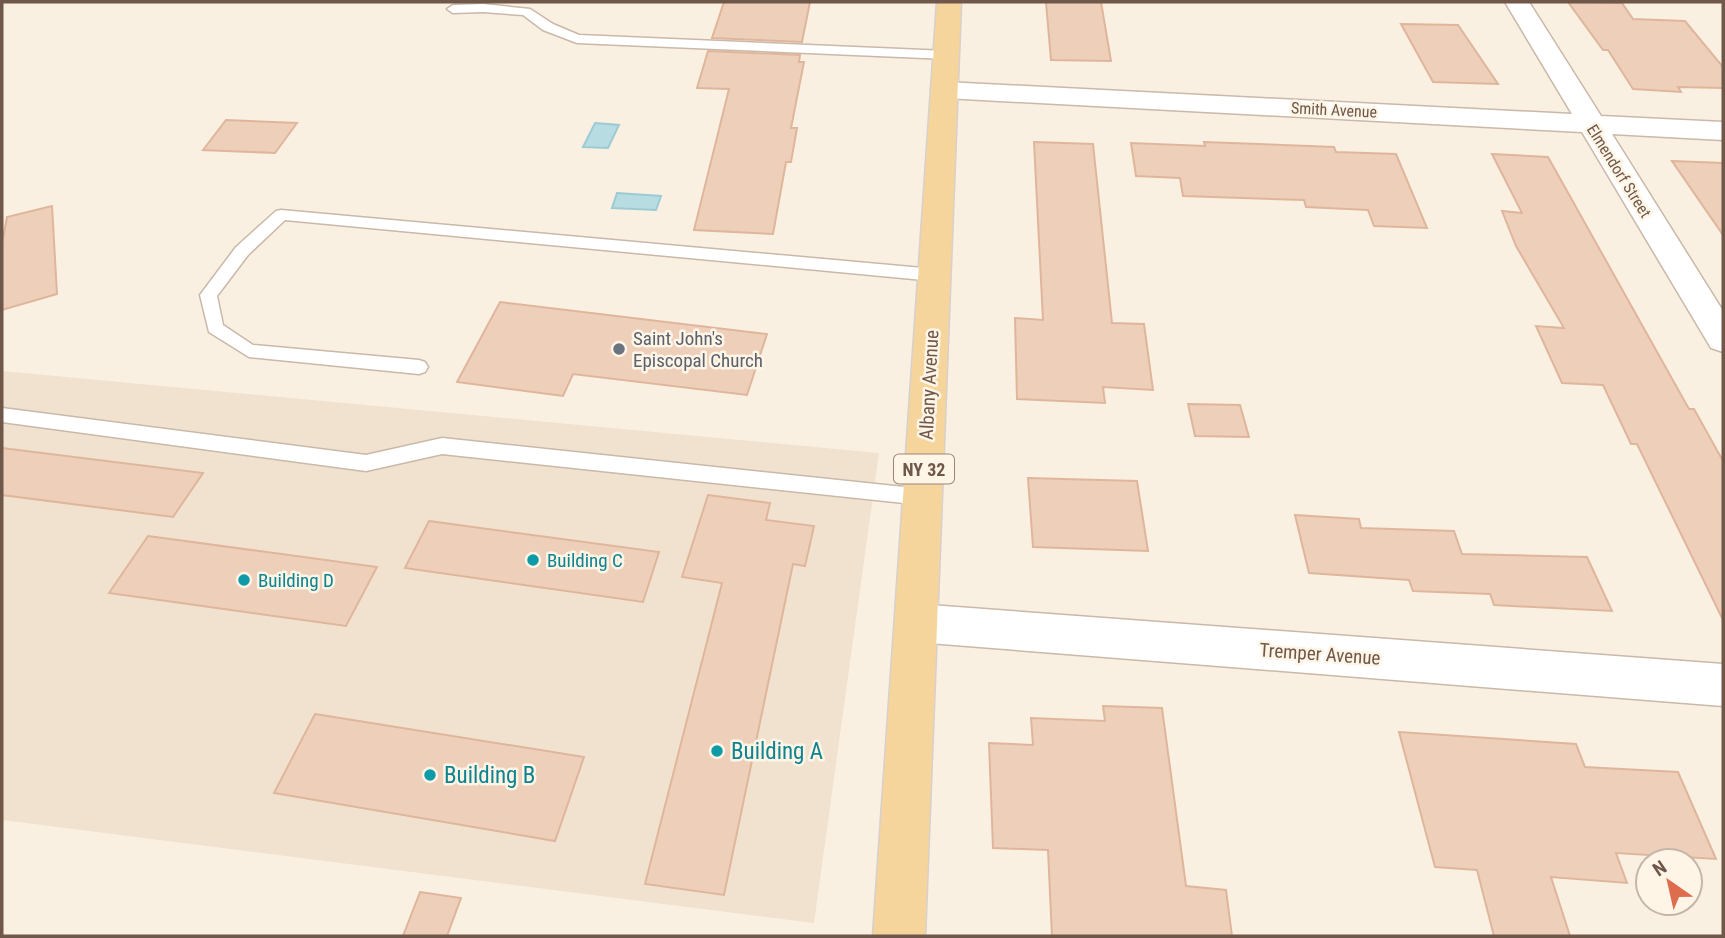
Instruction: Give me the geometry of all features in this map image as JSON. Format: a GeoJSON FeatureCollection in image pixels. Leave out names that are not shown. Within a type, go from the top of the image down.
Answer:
{"type":"FeatureCollection","features":[{"type":"Feature","properties":{"kind":"main road","name":"Albany Avenue"},"geometry":{"type":"LineString","coordinates":[[899,936],[949,2]]}},
{"type":"Feature","properties":{"kind":"street","name":"Elmendorf Street"},"geometry":{"type":"LineString","coordinates":[[1517,2],[1589,124],[1723,339]]}},
{"type":"Feature","properties":{"kind":"street","name":"Smith Avenue"},"geometry":{"type":"LineString","coordinates":[[946,72],[1589,124],[1723,131]]}},
{"type":"Feature","properties":{"kind":"street","name":"Tremper Avenue"},"geometry":{"type":"LineString","coordinates":[[916,623],[1723,685]]}},
{"type":"Feature","properties":{"kind":"lane"},"geometry":{"type":"LineString","coordinates":[[453,9],[483,8],[526,12],[548,27],[577,39],[946,72]]}},
{"type":"Feature","properties":{"kind":"lane"},"geometry":{"type":"LineString","coordinates":[[419,367],[248,351],[215,328],[208,295],[242,251],[282,215],[934,275]]}},
{"type":"Feature","properties":{"kind":"lane"},"geometry":{"type":"LineString","coordinates":[[2,415],[366,463],[443,446],[923,497]]}},
{"type":"Feature","properties":{"kind":"shaded area"},"geometry":{"type":"Polygon","coordinates":[[[2,371],[879,453],[814,923],[2,820],[2,371]]]}},
{"type":"Feature","properties":{"kind":"water"},"geometry":{"type":"Polygon","coordinates":[[[595,123],[619,125],[608,148],[583,147],[595,123]]]}},
{"type":"Feature","properties":{"kind":"water"},"geometry":{"type":"Polygon","coordinates":[[[617,193],[661,196],[656,210],[612,208],[617,193]]]}},
{"type":"Feature","properties":{"kind":"building"},"geometry":{"type":"Polygon","coordinates":[[[724,2],[810,2],[802,42],[712,38],[724,2]]]}},
{"type":"Feature","properties":{"kind":"building"},"geometry":{"type":"Polygon","coordinates":[[[1046,2],[1101,2],[1111,61],[1051,60],[1046,2]]]}},
{"type":"Feature","properties":{"kind":"building"},"geometry":{"type":"Polygon","coordinates":[[[1568,2],[1622,3],[1633,19],[1685,21],[1723,67],[1723,88],[1678,87],[1681,92],[1633,89],[1608,50],[1603,50],[1568,2]]]}},
{"type":"Feature","properties":{"kind":"building"},"geometry":{"type":"Polygon","coordinates":[[[1401,24],[1458,25],[1498,84],[1433,82],[1401,24]]]}},
{"type":"Feature","properties":{"kind":"building"},"geometry":{"type":"Polygon","coordinates":[[[708,51],[800,55],[799,62],[804,62],[791,128],[797,128],[791,162],[786,162],[773,234],[694,230],[729,89],[697,88],[708,51]]]}},
{"type":"Feature","properties":{"kind":"building"},"geometry":{"type":"Polygon","coordinates":[[[226,120],[297,123],[275,153],[203,150],[226,120]]]}},
{"type":"Feature","properties":{"kind":"building"},"geometry":{"type":"Polygon","coordinates":[[[1034,142],[1093,144],[1112,323],[1144,324],[1153,390],[1103,387],[1105,403],[1017,399],[1015,318],[1043,320],[1034,142]]]}},
{"type":"Feature","properties":{"kind":"building"},"geometry":{"type":"Polygon","coordinates":[[[1204,142],[1334,147],[1336,152],[1396,154],[1427,228],[1374,226],[1368,210],[1306,207],[1304,200],[1183,196],[1180,178],[1136,176],[1131,143],[1205,146],[1204,142]]]}},
{"type":"Feature","properties":{"kind":"building"},"geometry":{"type":"Polygon","coordinates":[[[1492,154],[1548,157],[1689,409],[1694,409],[1723,461],[1723,620],[1637,444],[1631,444],[1603,385],[1562,383],[1536,326],[1564,328],[1516,246],[1502,211],[1522,213],[1492,154]]]}},
{"type":"Feature","properties":{"kind":"building"},"geometry":{"type":"Polygon","coordinates":[[[1672,161],[1723,163],[1723,235],[1672,161]]]}},
{"type":"Feature","properties":{"kind":"building"},"geometry":{"type":"Polygon","coordinates":[[[52,206],[57,294],[2,310],[2,243],[7,217],[52,206]]]}},
{"type":"Feature","properties":{"kind":"building","name":"Saint John's Episcopal Church"},"geometry":{"type":"Polygon","coordinates":[[[500,302],[767,334],[747,395],[573,374],[563,396],[457,382],[500,302]]]}},
{"type":"Feature","properties":{"kind":"building"},"geometry":{"type":"Polygon","coordinates":[[[1188,404],[1240,405],[1249,437],[1195,436],[1188,404]]]}},
{"type":"Feature","properties":{"kind":"building"},"geometry":{"type":"Polygon","coordinates":[[[2,448],[203,473],[173,517],[2,495],[2,448]]]}},
{"type":"Feature","properties":{"kind":"building"},"geometry":{"type":"Polygon","coordinates":[[[1028,478],[1137,481],[1148,551],[1033,547],[1028,478]]]}},
{"type":"Feature","properties":{"kind":"building","name":"Building A"},"geometry":{"type":"Polygon","coordinates":[[[708,495],[770,503],[766,520],[814,526],[805,566],[793,564],[724,895],[645,884],[722,583],[682,577],[708,495]]]}},
{"type":"Feature","properties":{"kind":"building"},"geometry":{"type":"Polygon","coordinates":[[[1295,515],[1359,519],[1361,528],[1454,531],[1462,554],[1587,557],[1612,611],[1494,605],[1490,594],[1413,591],[1409,580],[1309,573],[1295,515]]]}},
{"type":"Feature","properties":{"kind":"building","name":"Building C"},"geometry":{"type":"Polygon","coordinates":[[[429,521],[659,552],[643,602],[405,568],[429,521]]]}},
{"type":"Feature","properties":{"kind":"building","name":"Building D"},"geometry":{"type":"Polygon","coordinates":[[[148,536],[377,567],[346,626],[109,593],[148,536]]]}},
{"type":"Feature","properties":{"kind":"building"},"geometry":{"type":"Polygon","coordinates":[[[1103,706],[1162,708],[1186,886],[1226,890],[1232,936],[1052,936],[1048,850],[993,848],[989,743],[1033,745],[1031,718],[1105,721],[1103,706]]]}},
{"type":"Feature","properties":{"kind":"building","name":"Building B"},"geometry":{"type":"Polygon","coordinates":[[[315,714],[584,757],[555,841],[274,793],[315,714]]]}},
{"type":"Feature","properties":{"kind":"building"},"geometry":{"type":"Polygon","coordinates":[[[1399,732],[1576,744],[1585,767],[1678,772],[1716,859],[1704,858],[1704,847],[1634,847],[1634,854],[1616,853],[1627,883],[1551,877],[1570,936],[1494,936],[1477,870],[1435,867],[1399,732]]]}},
{"type":"Feature","properties":{"kind":"building"},"geometry":{"type":"Polygon","coordinates":[[[420,892],[461,898],[447,936],[403,936],[420,892]]]}},
{"type":"Feature","properties":{"kind":"place","name":"Saint John's Episcopal Church"},"geometry":{"type":"Point","coordinates":[619,349]}},
{"type":"Feature","properties":{"kind":"place","name":"Building C"},"geometry":{"type":"Point","coordinates":[533,560]}},
{"type":"Feature","properties":{"kind":"place","name":"Building D"},"geometry":{"type":"Point","coordinates":[244,580]}},
{"type":"Feature","properties":{"kind":"place","name":"Building A"},"geometry":{"type":"Point","coordinates":[717,751]}},
{"type":"Feature","properties":{"kind":"place","name":"Building B"},"geometry":{"type":"Point","coordinates":[430,775]}}]}
